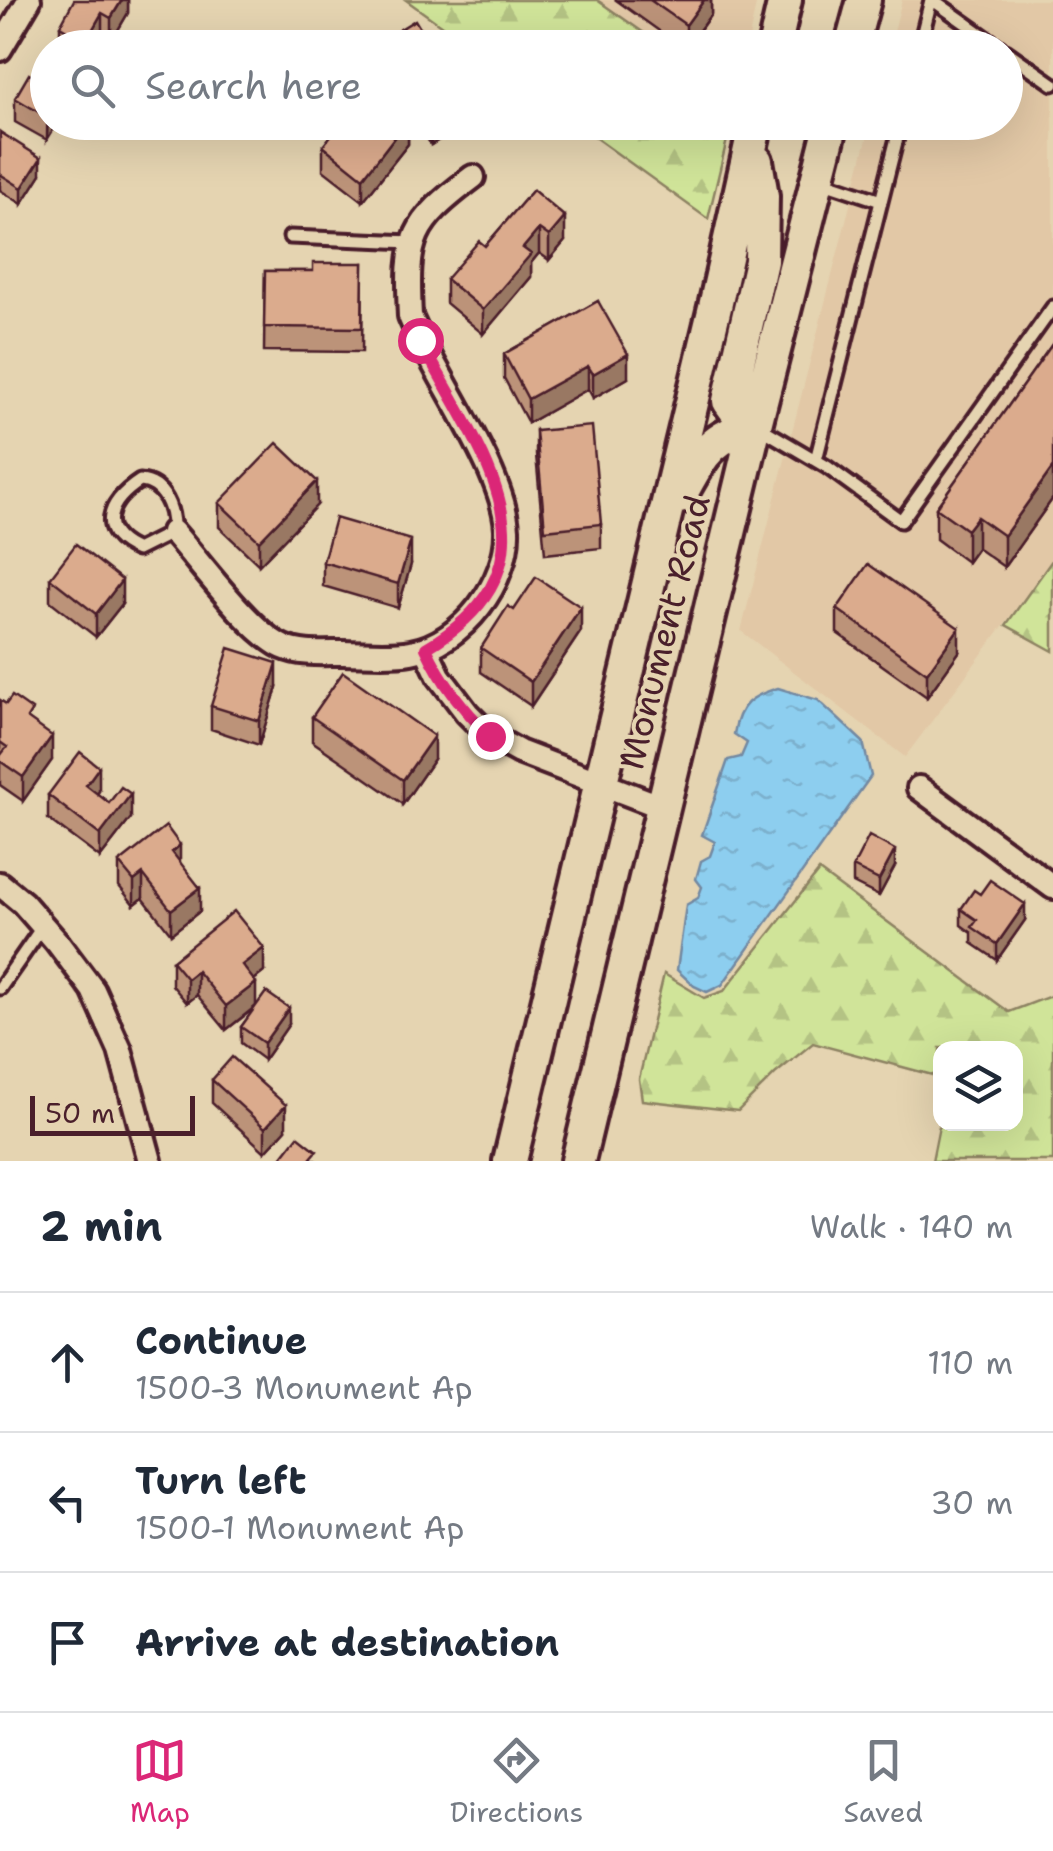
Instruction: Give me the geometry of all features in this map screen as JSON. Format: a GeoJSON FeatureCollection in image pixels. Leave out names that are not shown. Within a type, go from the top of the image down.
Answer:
{"type":"FeatureCollection","features":[{"type":"Feature","properties":{"kind":"main road"},"geometry":{"type":"LineString","coordinates":[[778,30],[785,0]]}},
{"type":"Feature","properties":{"kind":"main road"},"geometry":{"type":"LineString","coordinates":[[856,30],[864,0]]}},
{"type":"Feature","properties":{"kind":"main road","name":"Monument Road"},"geometry":{"type":"LineString","coordinates":[[510,1161],[752,140]]}},
{"type":"Feature","properties":{"kind":"main road"},"geometry":{"type":"LineString","coordinates":[[755,140],[762,196],[761,261],[729,401],[739,415],[755,425]]}},
{"type":"Feature","properties":{"kind":"main road","name":"Monument Road"},"geometry":{"type":"LineString","coordinates":[[578,1161],[827,140]]}},
{"type":"Feature","properties":{"kind":"main road"},"geometry":{"type":"LineString","coordinates":[[661,528],[711,446],[730,432],[755,425]]}},
{"type":"Feature","properties":{"kind":"street"},"geometry":{"type":"LineString","coordinates":[[0,49],[29,0]]}},
{"type":"Feature","properties":{"kind":"street"},"geometry":{"type":"LineString","coordinates":[[172,532],[252,622],[282,646],[308,653],[408,653],[426,648],[466,620],[490,591],[503,559],[507,530],[500,495],[410,316],[412,242],[427,215],[473,177]]}},
{"type":"Feature","properties":{"kind":"street"},"geometry":{"type":"LineString","coordinates":[[426,648],[439,676],[467,714],[490,736],[519,752],[662,807]]}},
{"type":"Feature","properties":{"kind":"street"},"geometry":{"type":"LineString","coordinates":[[919,788],[1053,887]]}},
{"type":"Feature","properties":{"kind":"street"},"geometry":{"type":"LineString","coordinates":[[0,884],[43,926],[92,990],[120,1050],[150,1161]]}},
{"type":"Feature","properties":{"kind":"lane"},"geometry":{"type":"LineString","coordinates":[[924,30],[932,0],[975,30]]}},
{"type":"Feature","properties":{"kind":"lane"},"geometry":{"type":"LineString","coordinates":[[1023,63],[1053,84]]}},
{"type":"Feature","properties":{"kind":"lane"},"geometry":{"type":"LineString","coordinates":[[816,460],[896,140]]}},
{"type":"Feature","properties":{"kind":"lane"},"geometry":{"type":"LineString","coordinates":[[816,180],[881,202]]}},
{"type":"Feature","properties":{"kind":"lane"},"geometry":{"type":"LineString","coordinates":[[290,236],[412,242]]}},
{"type":"Feature","properties":{"kind":"lane"},"geometry":{"type":"LineString","coordinates":[[755,425],[816,460],[901,521],[1053,306]]}},
{"type":"Feature","properties":{"kind":"lane"},"geometry":{"type":"LineString","coordinates":[[140,481],[149,482],[163,493],[172,511],[172,532],[137,550],[113,533],[112,508],[128,488],[140,481]]}},
{"type":"Feature","properties":{"kind":"lane"},"geometry":{"type":"LineString","coordinates":[[0,988],[43,926]]}},
{"type":"Feature","properties":{"kind":"shaded area"},"geometry":{"type":"Polygon","coordinates":[[[597,0],[757,0],[751,30],[640,30],[597,0]]]}},
{"type":"Feature","properties":{"kind":"shaded area"},"geometry":{"type":"Polygon","coordinates":[[[902,0],[1053,0],[1053,559],[905,757],[741,631],[867,140],[1023,140],[1023,30],[894,30],[902,0]]]}},
{"type":"Feature","properties":{"kind":"green space"},"geometry":{"type":"Polygon","coordinates":[[[406,0],[597,0],[640,30],[447,30],[406,0]]]}},
{"type":"Feature","properties":{"kind":"green space"},"geometry":{"type":"Polygon","coordinates":[[[599,140],[727,140],[708,219],[599,140]]]}},
{"type":"Feature","properties":{"kind":"green space"},"geometry":{"type":"Polygon","coordinates":[[[1053,559],[1053,651],[1006,625],[1053,559]]]}},
{"type":"Feature","properties":{"kind":"green space"},"geometry":{"type":"Polygon","coordinates":[[[819,871],[1009,1012],[1053,995],[1053,1161],[932,1161],[938,1131],[1023,1131],[1023,1041],[933,1041],[933,1075],[813,1043],[738,1111],[642,1100],[639,1079],[664,974],[704,998],[724,991],[819,871]]]}},
{"type":"Feature","properties":{"kind":"water"},"geometry":{"type":"Polygon","coordinates":[[[778,688],[818,700],[863,742],[871,776],[722,985],[707,992],[677,970],[686,905],[698,898],[702,887],[696,879],[701,861],[710,856],[715,842],[702,835],[728,760],[741,757],[747,743],[734,734],[739,715],[754,698],[778,688]]]}},
{"type":"Feature","properties":{"kind":"building"},"geometry":{"type":"Polygon","coordinates":[[[74,0],[122,0],[111,18],[102,13],[92,30],[67,30],[60,26],[74,0]]]}},
{"type":"Feature","properties":{"kind":"building"},"geometry":{"type":"Polygon","coordinates":[[[650,0],[704,0],[686,25],[650,0]]]}},
{"type":"Feature","properties":{"kind":"building"},"geometry":{"type":"Polygon","coordinates":[[[415,20],[421,30],[399,30],[415,20]]]}},
{"type":"Feature","properties":{"kind":"building"},"geometry":{"type":"Polygon","coordinates":[[[30,75],[30,107],[15,98],[30,75]]]}},
{"type":"Feature","properties":{"kind":"building"},"geometry":{"type":"Polygon","coordinates":[[[0,132],[41,158],[22,188],[0,174],[0,132]]]}},
{"type":"Feature","properties":{"kind":"building"},"geometry":{"type":"Polygon","coordinates":[[[328,140],[392,140],[363,178],[323,146],[328,140]]]}},
{"type":"Feature","properties":{"kind":"building"},"geometry":{"type":"Polygon","coordinates":[[[533,190],[565,217],[549,236],[539,229],[523,248],[531,254],[483,310],[446,279],[479,241],[485,246],[533,190]]]}},
{"type":"Feature","properties":{"kind":"building"},"geometry":{"type":"Polygon","coordinates":[[[313,263],[363,263],[362,328],[264,327],[265,271],[313,271],[313,263]]]}},
{"type":"Feature","properties":{"kind":"building"},"geometry":{"type":"Polygon","coordinates":[[[598,301],[628,354],[593,374],[588,366],[528,399],[504,354],[598,301]]]}},
{"type":"Feature","properties":{"kind":"building"},"geometry":{"type":"Polygon","coordinates":[[[1053,343],[1053,467],[1004,536],[977,517],[967,530],[936,508],[1053,343]]]}},
{"type":"Feature","properties":{"kind":"building"},"geometry":{"type":"Polygon","coordinates":[[[592,426],[601,524],[545,530],[536,431],[592,426]]]}},
{"type":"Feature","properties":{"kind":"building"},"geometry":{"type":"Polygon","coordinates":[[[277,443],[317,481],[259,541],[219,503],[277,443]]]}},
{"type":"Feature","properties":{"kind":"building"},"geometry":{"type":"Polygon","coordinates":[[[335,518],[411,540],[398,584],[323,562],[335,518]]]}},
{"type":"Feature","properties":{"kind":"building"},"geometry":{"type":"Polygon","coordinates":[[[76,544],[122,580],[96,614],[50,578],[76,544]]]}},
{"type":"Feature","properties":{"kind":"building"},"geometry":{"type":"Polygon","coordinates":[[[868,564],[959,628],[927,673],[837,609],[868,564]]]}},
{"type":"Feature","properties":{"kind":"building"},"geometry":{"type":"Polygon","coordinates":[[[536,577],[581,607],[531,682],[481,648],[508,606],[514,610],[536,577]]]}},
{"type":"Feature","properties":{"kind":"building"},"geometry":{"type":"Polygon","coordinates":[[[229,648],[277,663],[259,721],[211,706],[229,648]]]}},
{"type":"Feature","properties":{"kind":"building"},"geometry":{"type":"Polygon","coordinates":[[[343,672],[434,736],[403,780],[312,717],[343,672]]]}},
{"type":"Feature","properties":{"kind":"building"},"geometry":{"type":"Polygon","coordinates":[[[12,696],[32,710],[27,718],[52,736],[23,777],[0,761],[7,747],[0,742],[0,700],[6,704],[12,696]]]}},
{"type":"Feature","properties":{"kind":"building"},"geometry":{"type":"Polygon","coordinates":[[[80,752],[99,767],[86,785],[109,803],[121,787],[131,794],[100,835],[48,795],[80,752]]]}},
{"type":"Feature","properties":{"kind":"building"},"geometry":{"type":"Polygon","coordinates":[[[166,826],[180,845],[172,852],[200,888],[171,910],[143,874],[134,881],[119,863],[166,826]]]}},
{"type":"Feature","properties":{"kind":"building"},"geometry":{"type":"Polygon","coordinates":[[[869,836],[895,850],[879,880],[853,867],[869,836]]]}},
{"type":"Feature","properties":{"kind":"building"},"geometry":{"type":"Polygon","coordinates":[[[990,880],[1025,904],[997,944],[972,927],[977,920],[961,909],[974,890],[980,894],[990,880]]]}},
{"type":"Feature","properties":{"kind":"building"},"geometry":{"type":"Polygon","coordinates":[[[234,911],[264,948],[242,965],[256,983],[226,1006],[197,971],[187,979],[172,961],[234,911]]]}},
{"type":"Feature","properties":{"kind":"building"},"geometry":{"type":"Polygon","coordinates":[[[266,992],[289,1008],[264,1043],[241,1027],[266,992]]]}},
{"type":"Feature","properties":{"kind":"building"},"geometry":{"type":"Polygon","coordinates":[[[232,1057],[286,1105],[265,1128],[212,1080],[232,1057]]]}},
{"type":"Feature","properties":{"kind":"building"},"geometry":{"type":"Polygon","coordinates":[[[298,1136],[317,1151],[311,1158],[316,1161],[281,1158],[298,1136]]]}},
{"type":"Feature","properties":{"kind":"route"},"geometry":{"type":"LineString","coordinates":[[420,340],[500,495],[507,530],[503,559],[490,591],[451,634],[426,648],[439,676],[467,714],[490,736]]}}]}
